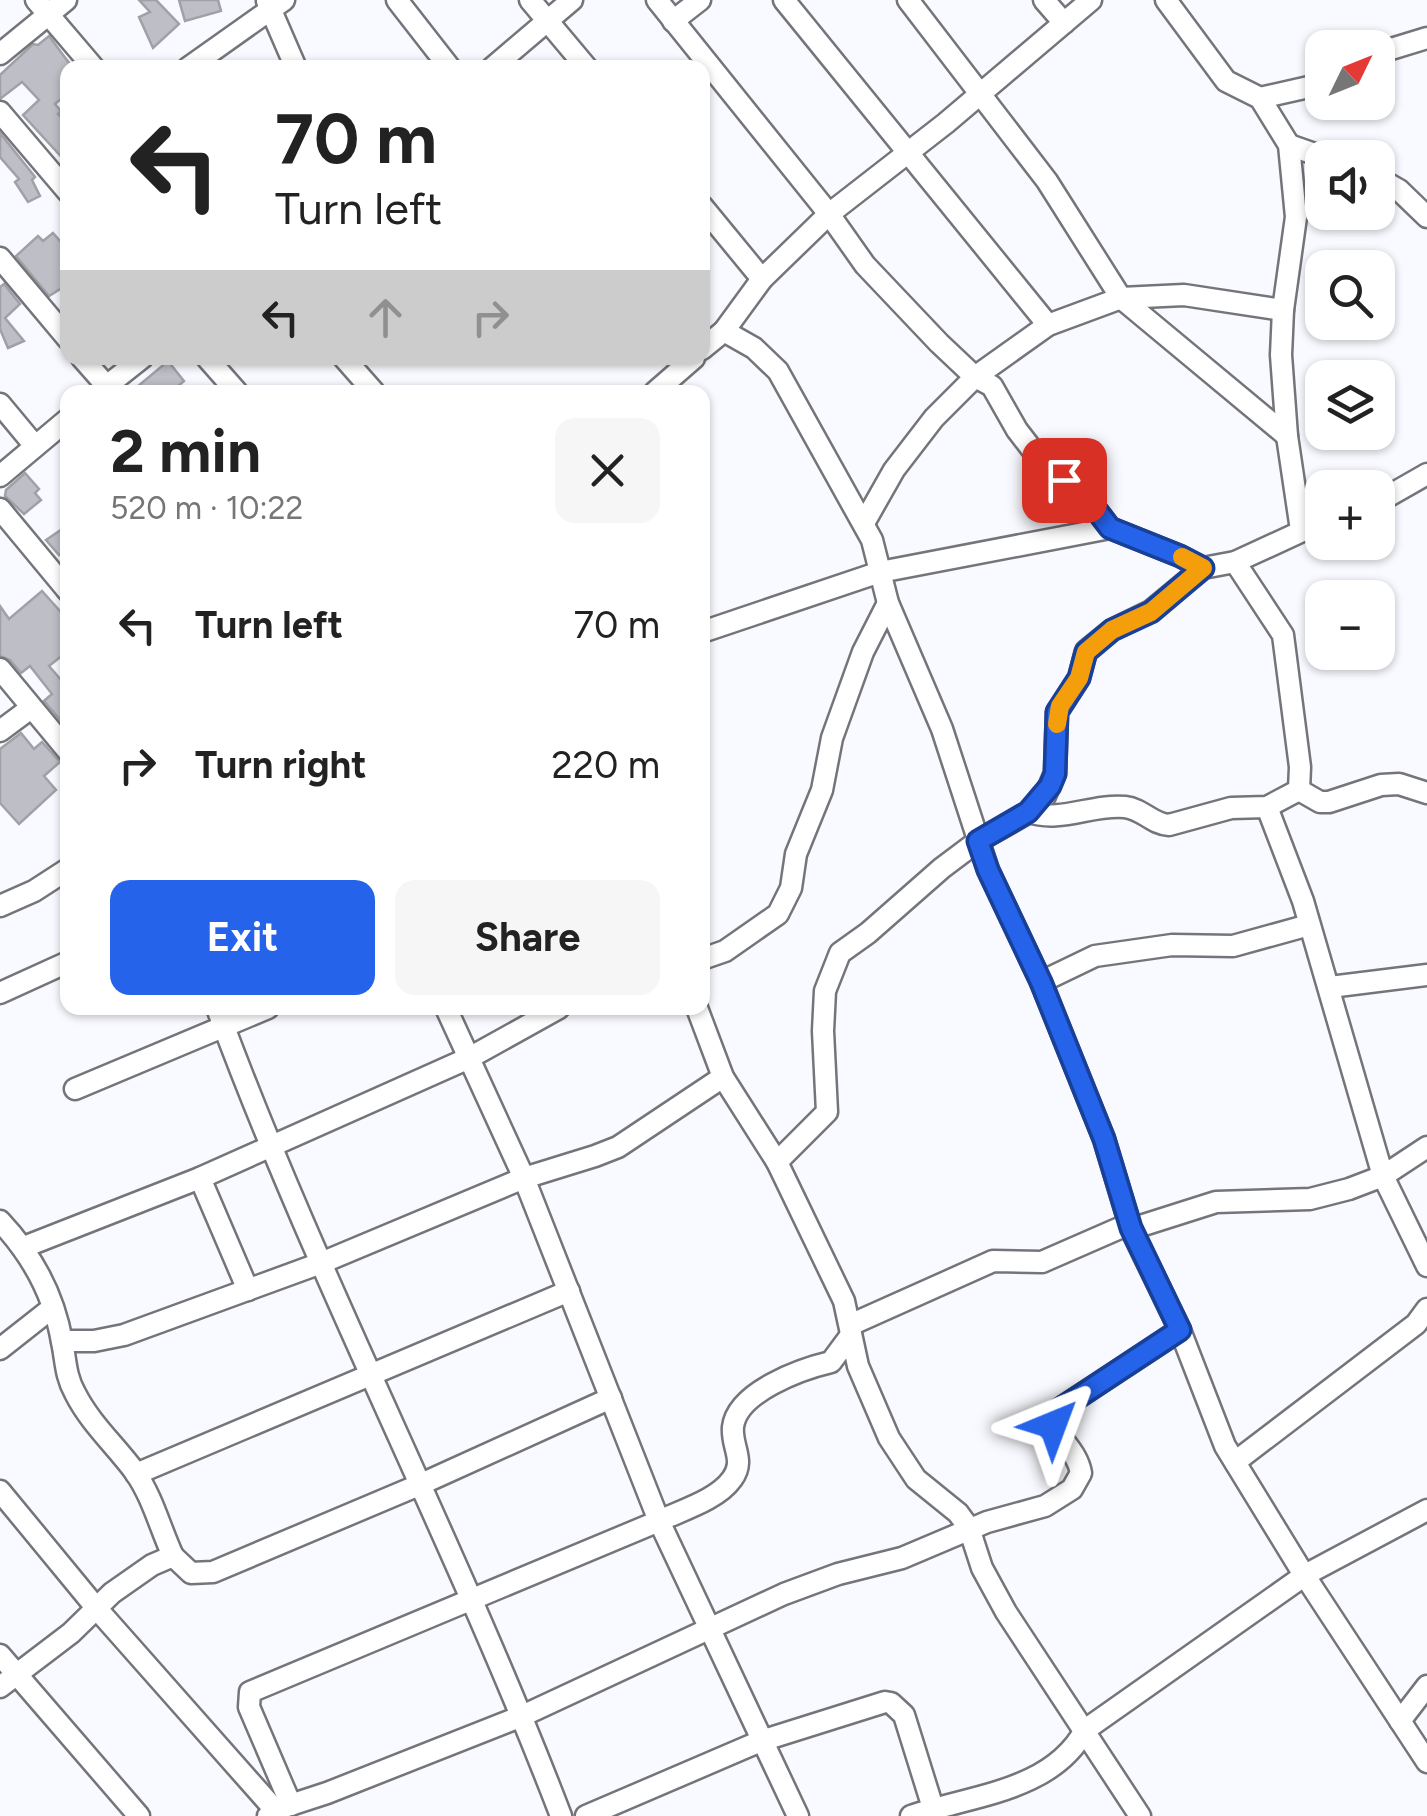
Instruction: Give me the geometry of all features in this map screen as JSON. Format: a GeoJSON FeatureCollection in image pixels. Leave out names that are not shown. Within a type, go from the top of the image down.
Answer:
{"type":"FeatureCollection","features":[{"type":"Feature","properties":{"kind":"street"},"geometry":{"type":"LineString","coordinates":[[0,54],[42,7],[66,0]]}},
{"type":"Feature","properties":{"kind":"street"},"geometry":{"type":"LineString","coordinates":[[397,0],[444,60]]}},
{"type":"Feature","properties":{"kind":"street"},"geometry":{"type":"LineString","coordinates":[[530,0],[581,60]]}},
{"type":"Feature","properties":{"kind":"street"},"geometry":{"type":"LineString","coordinates":[[502,60],[572,0]]}},
{"type":"Feature","properties":{"kind":"street"},"geometry":{"type":"LineString","coordinates":[[658,0],[705,60]]}},
{"type":"Feature","properties":{"kind":"street"},"geometry":{"type":"LineString","coordinates":[[674,21],[700,0]]}},
{"type":"Feature","properties":{"kind":"street"},"geometry":{"type":"LineString","coordinates":[[784,0],[1048,325]]}},
{"type":"Feature","properties":{"kind":"street"},"geometry":{"type":"LineString","coordinates":[[908,0],[1078,225],[1121,298],[1288,436]]}},
{"type":"Feature","properties":{"kind":"street"},"geometry":{"type":"LineString","coordinates":[[1044,0],[1064,23]]}},
{"type":"Feature","properties":{"kind":"street"},"geometry":{"type":"LineString","coordinates":[[710,343],[724,332],[762,280],[829,214],[1091,0]]}},
{"type":"Feature","properties":{"kind":"street"},"geometry":{"type":"LineString","coordinates":[[1166,0],[1226,81],[1260,98],[1288,145],[1296,217],[1281,355],[1301,530]]}},
{"type":"Feature","properties":{"kind":"street"},"geometry":{"type":"LineString","coordinates":[[199,60],[274,3],[293,60]]}},
{"type":"Feature","properties":{"kind":"street"},"geometry":{"type":"LineString","coordinates":[[42,7],[87,60]]}},
{"type":"Feature","properties":{"kind":"street"},"geometry":{"type":"LineString","coordinates":[[1395,48],[1427,38]]}},
{"type":"Feature","properties":{"kind":"street"},"geometry":{"type":"LineString","coordinates":[[710,66],[865,265],[975,377],[992,386],[1016,430],[1044,465],[1090,502],[1110,528],[1203,568]]}},
{"type":"Feature","properties":{"kind":"street"},"geometry":{"type":"LineString","coordinates":[[1260,98],[1305,88]]}},
{"type":"Feature","properties":{"kind":"street"},"geometry":{"type":"LineString","coordinates":[[0,112],[60,183]]}},
{"type":"Feature","properties":{"kind":"street"},"geometry":{"type":"LineString","coordinates":[[1288,145],[1305,151]]}},
{"type":"Feature","properties":{"kind":"street"},"geometry":{"type":"LineString","coordinates":[[1395,187],[1427,217]]}},
{"type":"Feature","properties":{"kind":"street"},"geometry":{"type":"LineString","coordinates":[[710,216],[762,280]]}},
{"type":"Feature","properties":{"kind":"street"},"geometry":{"type":"LineString","coordinates":[[0,258],[60,330]]}},
{"type":"Feature","properties":{"kind":"street"},"geometry":{"type":"LineString","coordinates":[[864,523],[894,470],[920,435],[975,377],[1048,325],[1121,298],[1184,295],[1283,310]]}},
{"type":"Feature","properties":{"kind":"street"},"geometry":{"type":"LineString","coordinates":[[724,332],[754,348],[778,371],[878,554],[888,604],[942,729],[988,870],[1041,982],[1104,1139],[1130,1226],[1180,1330],[1225,1446],[1427,1762]]}},
{"type":"Feature","properties":{"kind":"street"},"geometry":{"type":"LineString","coordinates":[[113,385],[134,365]]}},
{"type":"Feature","properties":{"kind":"street"},"geometry":{"type":"LineString","coordinates":[[214,365],[230,385]]}},
{"type":"Feature","properties":{"kind":"street"},"geometry":{"type":"LineString","coordinates":[[350,365],[368,385]]}},
{"type":"Feature","properties":{"kind":"street"},"geometry":{"type":"LineString","coordinates":[[663,385],[684,365]]}},
{"type":"Feature","properties":{"kind":"street"},"geometry":{"type":"LineString","coordinates":[[0,404],[35,446]]}},
{"type":"Feature","properties":{"kind":"street"},"geometry":{"type":"LineString","coordinates":[[0,476],[60,426]]}},
{"type":"Feature","properties":{"kind":"street"},"geometry":{"type":"LineString","coordinates":[[1395,492],[1427,474]]}},
{"type":"Feature","properties":{"kind":"street"},"geometry":{"type":"LineString","coordinates":[[0,509],[60,581]]}},
{"type":"Feature","properties":{"kind":"street"},"geometry":{"type":"LineString","coordinates":[[710,629],[880,572],[1110,528]]}},
{"type":"Feature","properties":{"kind":"street"},"geometry":{"type":"LineString","coordinates":[[777,1162],[827,1112],[825,990],[840,953],[978,841],[1028,812],[1045,796],[1055,774],[1057,712],[1079,678],[1086,652],[1112,630],[1151,612],[1203,568],[1235,562],[1305,528]]}},
{"type":"Feature","properties":{"kind":"street"},"geometry":{"type":"LineString","coordinates":[[1235,562],[1283,635],[1300,767],[1298,790]]}},
{"type":"Feature","properties":{"kind":"street"},"geometry":{"type":"LineString","coordinates":[[710,956],[725,951],[778,914],[790,888],[796,854],[822,790],[832,738],[863,652],[888,604]]}},
{"type":"Feature","properties":{"kind":"street"},"geometry":{"type":"LineString","coordinates":[[0,670],[60,742]]}},
{"type":"Feature","properties":{"kind":"street"},"geometry":{"type":"LineString","coordinates":[[0,732],[31,708]]}},
{"type":"Feature","properties":{"kind":"street"},"geometry":{"type":"LineString","coordinates":[[1298,790],[1320,802],[1393,784],[1427,792]]}},
{"type":"Feature","properties":{"kind":"street"},"geometry":{"type":"LineString","coordinates":[[1028,812],[1052,818],[1107,806],[1130,807],[1169,825],[1230,808],[1268,807],[1298,790]]}},
{"type":"Feature","properties":{"kind":"street"},"geometry":{"type":"LineString","coordinates":[[1268,807],[1330,988],[1383,1176],[1427,1266]]}},
{"type":"Feature","properties":{"kind":"street"},"geometry":{"type":"LineString","coordinates":[[0,906],[60,874]]}},
{"type":"Feature","properties":{"kind":"street"},"geometry":{"type":"LineString","coordinates":[[1041,982],[1095,956],[1172,945],[1233,946],[1309,925]]}},
{"type":"Feature","properties":{"kind":"street"},"geometry":{"type":"LineString","coordinates":[[0,993],[60,966]]}},
{"type":"Feature","properties":{"kind":"street"},"geometry":{"type":"LineString","coordinates":[[1330,988],[1427,976]]}},
{"type":"Feature","properties":{"kind":"street"},"geometry":{"type":"LineString","coordinates":[[449,1015],[524,1178],[659,1521],[798,1816]]}},
{"type":"Feature","properties":{"kind":"street"},"geometry":{"type":"LineString","coordinates":[[24,1247],[200,1178],[469,1058],[546,1015]]}},
{"type":"Feature","properties":{"kind":"street"},"geometry":{"type":"LineString","coordinates":[[700,1015],[723,1076],[777,1162],[844,1301],[858,1366],[899,1456],[916,1479],[958,1513],[969,1528],[982,1568],[1006,1612],[1138,1816]]}},
{"type":"Feature","properties":{"kind":"street"},"geometry":{"type":"LineString","coordinates":[[75,1088],[220,1017],[269,1145],[522,1716],[561,1816]]}},
{"type":"Feature","properties":{"kind":"street"},"geometry":{"type":"LineString","coordinates":[[62,1341],[94,1341],[124,1335],[321,1263],[524,1178],[618,1146],[723,1076]]}},
{"type":"Feature","properties":{"kind":"street"},"geometry":{"type":"LineString","coordinates":[[278,1811],[249,1707],[250,1692],[715,1494],[738,1466],[739,1453],[732,1433],[744,1406],[780,1379],[806,1366],[830,1362],[850,1330],[993,1261],[1042,1262],[1130,1226],[1216,1202],[1310,1199],[1349,1190],[1383,1176],[1427,1146]]}},
{"type":"Feature","properties":{"kind":"street"},"geometry":{"type":"LineString","coordinates":[[200,1178],[248,1290]]}},
{"type":"Feature","properties":{"kind":"street"},"geometry":{"type":"LineString","coordinates":[[0,1221],[24,1247],[44,1282],[74,1393],[90,1420],[136,1474],[150,1497],[173,1556],[191,1573],[213,1572],[419,1486],[611,1398]]}},
{"type":"Feature","properties":{"kind":"street"},"geometry":{"type":"LineString","coordinates":[[136,1474],[569,1291]]}},
{"type":"Feature","properties":{"kind":"street"},"geometry":{"type":"LineString","coordinates":[[0,1349],[52,1308]]}},
{"type":"Feature","properties":{"kind":"street"},"geometry":{"type":"LineString","coordinates":[[1235,1462],[1416,1324],[1427,1309]]}},
{"type":"Feature","properties":{"kind":"street"},"geometry":{"type":"LineString","coordinates":[[278,1811],[522,1716],[812,1583],[902,1558],[969,1528],[1045,1506],[1080,1481],[1079,1464],[1051,1418],[1180,1330]]}},
{"type":"Feature","properties":{"kind":"street"},"geometry":{"type":"LineString","coordinates":[[0,1490],[98,1610],[278,1811]]}},
{"type":"Feature","properties":{"kind":"street"},"geometry":{"type":"LineString","coordinates":[[912,1816],[1024,1782],[1065,1758],[1084,1730],[1305,1575],[1425,1515]]}},
{"type":"Feature","properties":{"kind":"street"},"geometry":{"type":"LineString","coordinates":[[8,1680],[98,1610],[112,1593],[152,1565],[173,1556]]}},
{"type":"Feature","properties":{"kind":"street"},"geometry":{"type":"LineString","coordinates":[[0,1655],[8,1680],[139,1816]]}},
{"type":"Feature","properties":{"kind":"street"},"geometry":{"type":"LineString","coordinates":[[1400,1721],[1427,1686]]}},
{"type":"Feature","properties":{"kind":"street"},"geometry":{"type":"LineString","coordinates":[[586,1816],[761,1740],[861,1707],[891,1704],[904,1715],[932,1808]]}},
{"type":"Feature","properties":{"kind":"building"},"geometry":{"type":"Polygon","coordinates":[[[139,0],[156,0],[179,24],[153,48],[139,17],[150,12],[139,0]]]}},
{"type":"Feature","properties":{"kind":"building"},"geometry":{"type":"Polygon","coordinates":[[[179,0],[218,0],[221,11],[185,21],[179,0]]]}},
{"type":"Feature","properties":{"kind":"building"},"geometry":{"type":"Polygon","coordinates":[[[49,36],[67,60],[60,60],[60,100],[55,104],[60,110],[60,155],[23,115],[39,100],[22,82],[0,99],[0,75],[33,44],[38,45],[49,36]]]}},
{"type":"Feature","properties":{"kind":"building"},"geometry":{"type":"Polygon","coordinates":[[[0,133],[35,177],[32,180],[40,196],[28,202],[15,182],[19,179],[0,157],[0,133]]]}},
{"type":"Feature","properties":{"kind":"building"},"geometry":{"type":"Polygon","coordinates":[[[53,233],[60,241],[60,289],[49,296],[16,256],[38,236],[43,241],[53,233]]]}},
{"type":"Feature","properties":{"kind":"building"},"geometry":{"type":"Polygon","coordinates":[[[4,284],[20,304],[5,318],[24,341],[8,348],[0,329],[0,287],[4,284]]]}},
{"type":"Feature","properties":{"kind":"building"},"geometry":{"type":"Polygon","coordinates":[[[163,365],[171,365],[184,381],[179,385],[139,385],[163,365]]]}},
{"type":"Feature","properties":{"kind":"building"},"geometry":{"type":"Polygon","coordinates":[[[25,473],[39,489],[35,493],[41,500],[24,514],[5,496],[6,490],[25,473]]]}},
{"type":"Feature","properties":{"kind":"building"},"geometry":{"type":"Polygon","coordinates":[[[60,530],[60,554],[59,555],[46,540],[60,530]]]}},
{"type":"Feature","properties":{"kind":"building"},"geometry":{"type":"Polygon","coordinates":[[[42,591],[60,611],[60,657],[49,666],[60,679],[60,720],[44,701],[52,694],[30,666],[21,673],[10,660],[0,656],[0,606],[9,619],[42,591]]]}},
{"type":"Feature","properties":{"kind":"building"},"geometry":{"type":"Polygon","coordinates":[[[21,733],[34,749],[42,742],[60,762],[44,776],[56,790],[19,824],[0,803],[0,749],[21,733]]]}},
{"type":"Feature","properties":{"kind":"slow traffic"},"geometry":{"type":"LineString","coordinates":[[1057,724],[1057,712],[1074,689],[1092,645],[1112,630],[1151,612],[1203,568],[1182,557]]}},
{"type":"Feature","properties":{"kind":"route"},"geometry":{"type":"LineString","coordinates":[[1053,1425],[1054,1413],[1180,1330],[1131,1228],[1104,1139],[1041,982],[978,841],[1028,812],[1045,796],[1055,774],[1057,712],[1074,689],[1086,652],[1112,630],[1151,612],[1203,568],[1110,528],[1090,502],[1064,480]]}}]}
